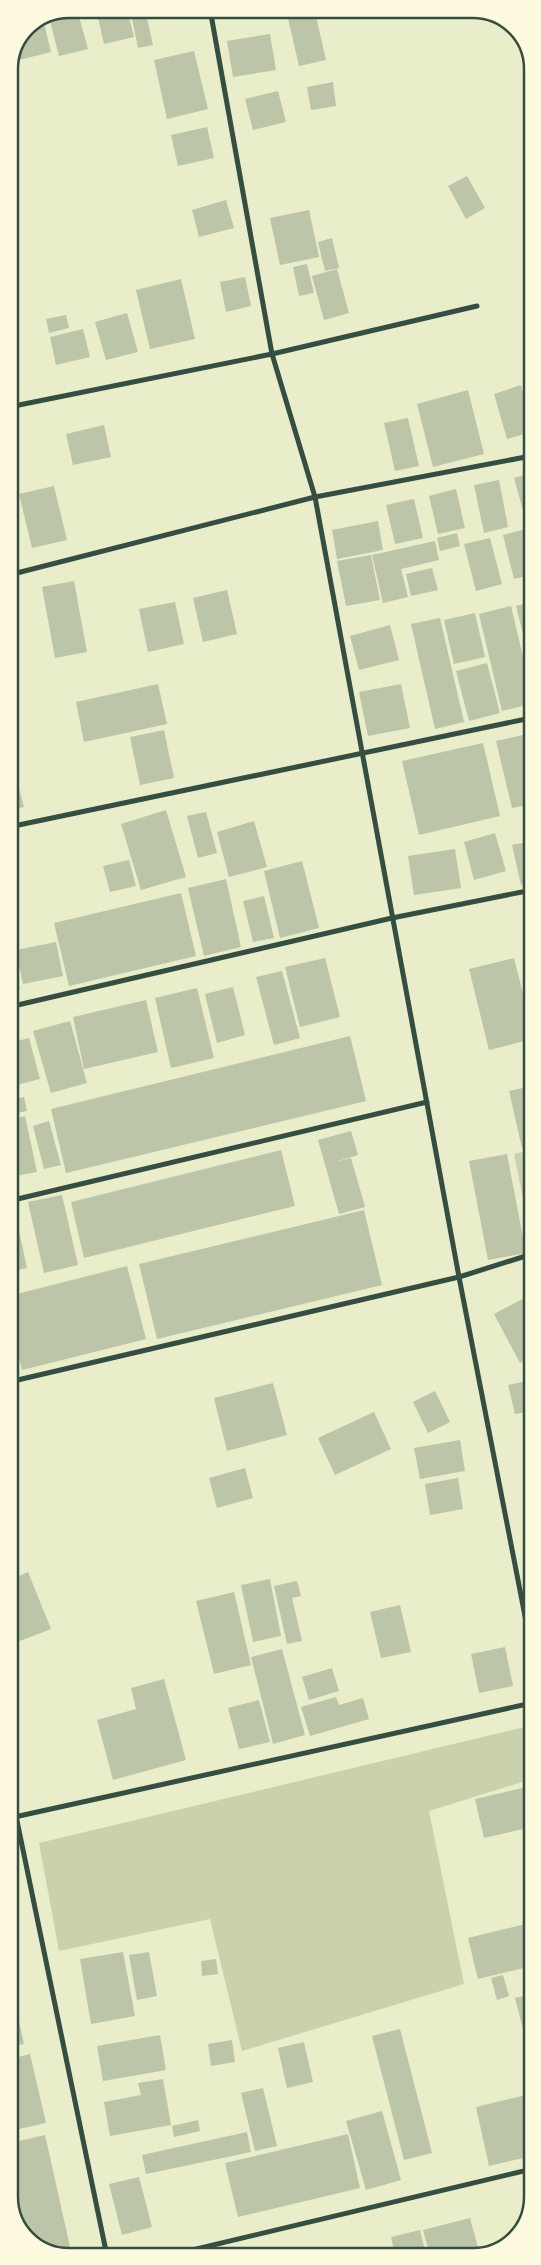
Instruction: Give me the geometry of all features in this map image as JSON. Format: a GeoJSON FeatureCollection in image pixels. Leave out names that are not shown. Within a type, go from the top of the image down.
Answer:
{"type":"FeatureCollection","features":[{"type":"Feature","properties":{"kind":"street"},"geometry":{"type":"LineString","coordinates":[[212,18],[272,354],[315,497],[459,1276],[524,1611]]}},
{"type":"Feature","properties":{"kind":"street"},"geometry":{"type":"LineString","coordinates":[[18,405],[272,354],[476,306]]}},
{"type":"Feature","properties":{"kind":"street"},"geometry":{"type":"LineString","coordinates":[[18,573],[315,497],[524,457]]}},
{"type":"Feature","properties":{"kind":"street"},"geometry":{"type":"LineString","coordinates":[[18,825],[524,720]]}},
{"type":"Feature","properties":{"kind":"street"},"geometry":{"type":"LineString","coordinates":[[18,1006],[392,918],[524,892]]}},
{"type":"Feature","properties":{"kind":"street"},"geometry":{"type":"LineString","coordinates":[[18,1199],[427,1102]]}},
{"type":"Feature","properties":{"kind":"street"},"geometry":{"type":"LineString","coordinates":[[18,1380],[459,1276],[524,1256]]}},
{"type":"Feature","properties":{"kind":"street"},"geometry":{"type":"LineString","coordinates":[[18,1817],[524,1705]]}},
{"type":"Feature","properties":{"kind":"street"},"geometry":{"type":"LineString","coordinates":[[18,1827],[105,2247]]}},
{"type":"Feature","properties":{"kind":"street"},"geometry":{"type":"LineString","coordinates":[[205,2247],[524,2172]]}},
{"type":"Feature","properties":{"kind":"green space"},"geometry":{"type":"Polygon","coordinates":[[[524,1152],[524,1203],[514,1154],[524,1152]]]}},
{"type":"Feature","properties":{"kind":"green space"},"geometry":{"type":"Polygon","coordinates":[[[524,1727],[524,1781],[429,1811],[464,1984],[242,2051],[210,1919],[59,1951],[39,1843],[524,1727]]]}},
{"type":"Feature","properties":{"kind":"building"},"geometry":{"type":"Polygon","coordinates":[[[58,18],[79,18],[88,49],[59,56],[50,21],[58,18]]]}},
{"type":"Feature","properties":{"kind":"building"},"geometry":{"type":"Polygon","coordinates":[[[98,18],[129,18],[134,37],[104,44],[98,18]]]}},
{"type":"Feature","properties":{"kind":"building"},"geometry":{"type":"Polygon","coordinates":[[[132,18],[147,18],[153,45],[138,48],[132,18]]]}},
{"type":"Feature","properties":{"kind":"building"},"geometry":{"type":"Polygon","coordinates":[[[288,18],[316,18],[326,60],[299,66],[288,18]]]}},
{"type":"Feature","properties":{"kind":"building"},"geometry":{"type":"Polygon","coordinates":[[[44,24],[51,52],[18,60],[26,40],[32,32],[44,24]]]}},
{"type":"Feature","properties":{"kind":"building"},"geometry":{"type":"Polygon","coordinates":[[[270,34],[276,70],[233,77],[227,41],[270,34]]]}},
{"type":"Feature","properties":{"kind":"building"},"geometry":{"type":"Polygon","coordinates":[[[194,51],[208,109],[167,119],[154,60],[194,51]]]}},
{"type":"Feature","properties":{"kind":"building"},"geometry":{"type":"Polygon","coordinates":[[[333,82],[336,106],[311,110],[307,87],[333,82]]]}},
{"type":"Feature","properties":{"kind":"building"},"geometry":{"type":"Polygon","coordinates":[[[278,91],[286,122],[253,130],[245,99],[278,91]]]}},
{"type":"Feature","properties":{"kind":"building"},"geometry":{"type":"Polygon","coordinates":[[[207,127],[214,158],[178,166],[171,135],[207,127]]]}},
{"type":"Feature","properties":{"kind":"building"},"geometry":{"type":"Polygon","coordinates":[[[467,176],[485,208],[466,219],[448,186],[467,176]]]}},
{"type":"Feature","properties":{"kind":"building"},"geometry":{"type":"Polygon","coordinates":[[[226,200],[234,228],[199,237],[192,210],[226,200]]]}},
{"type":"Feature","properties":{"kind":"building"},"geometry":{"type":"Polygon","coordinates":[[[309,210],[319,257],[280,265],[270,218],[309,210]]]}},
{"type":"Feature","properties":{"kind":"building"},"geometry":{"type":"Polygon","coordinates":[[[332,238],[339,268],[325,271],[318,242],[332,238]]]}},
{"type":"Feature","properties":{"kind":"building"},"geometry":{"type":"Polygon","coordinates":[[[307,264],[314,293],[299,296],[293,267],[307,264]]]}},
{"type":"Feature","properties":{"kind":"building"},"geometry":{"type":"Polygon","coordinates":[[[337,269],[349,313],[324,320],[312,276],[337,269]]]}},
{"type":"Feature","properties":{"kind":"building"},"geometry":{"type":"Polygon","coordinates":[[[245,277],[251,306],[226,312],[220,282],[245,277]]]}},
{"type":"Feature","properties":{"kind":"building"},"geometry":{"type":"Polygon","coordinates":[[[181,279],[195,339],[150,349],[136,290],[181,279]]]}},
{"type":"Feature","properties":{"kind":"building"},"geometry":{"type":"Polygon","coordinates":[[[127,313],[138,352],[106,360],[95,322],[127,313]]]}},
{"type":"Feature","properties":{"kind":"building"},"geometry":{"type":"Polygon","coordinates":[[[66,315],[69,328],[49,333],[46,319],[66,315]]]}},
{"type":"Feature","properties":{"kind":"building"},"geometry":{"type":"Polygon","coordinates":[[[83,329],[90,357],[56,365],[50,337],[83,329]]]}},
{"type":"Feature","properties":{"kind":"building"},"geometry":{"type":"Polygon","coordinates":[[[521,385],[524,396],[524,434],[507,439],[494,394],[521,385]]]}},
{"type":"Feature","properties":{"kind":"building"},"geometry":{"type":"Polygon","coordinates":[[[468,390],[484,454],[433,467],[417,404],[468,390]]]}},
{"type":"Feature","properties":{"kind":"building"},"geometry":{"type":"Polygon","coordinates":[[[408,418],[419,466],[395,471],[384,423],[408,418]]]}},
{"type":"Feature","properties":{"kind":"building"},"geometry":{"type":"Polygon","coordinates":[[[104,425],[111,457],[73,465],[66,434],[104,425]]]}},
{"type":"Feature","properties":{"kind":"building"},"geometry":{"type":"Polygon","coordinates":[[[524,475],[524,514],[514,478],[524,475]]]}},
{"type":"Feature","properties":{"kind":"building"},"geometry":{"type":"Polygon","coordinates":[[[499,480],[508,527],[484,533],[474,485],[499,480]]]}},
{"type":"Feature","properties":{"kind":"building"},"geometry":{"type":"Polygon","coordinates":[[[54,486],[67,540],[32,548],[19,494],[54,486]]]}},
{"type":"Feature","properties":{"kind":"building"},"geometry":{"type":"Polygon","coordinates":[[[456,489],[465,528],[438,534],[429,496],[456,489]]]}},
{"type":"Feature","properties":{"kind":"building"},"geometry":{"type":"Polygon","coordinates":[[[414,499],[423,538],[395,544],[386,505],[414,499]]]}},
{"type":"Feature","properties":{"kind":"building"},"geometry":{"type":"Polygon","coordinates":[[[378,521],[383,550],[337,559],[332,530],[378,521]]]}},
{"type":"Feature","properties":{"kind":"building"},"geometry":{"type":"Polygon","coordinates":[[[524,530],[524,577],[514,579],[503,535],[524,530]]]}},
{"type":"Feature","properties":{"kind":"building"},"geometry":{"type":"Polygon","coordinates":[[[457,533],[460,546],[440,551],[437,538],[457,533]]]}},
{"type":"Feature","properties":{"kind":"building"},"geometry":{"type":"Polygon","coordinates":[[[490,538],[502,584],[476,591],[464,544],[490,538]]]}},
{"type":"Feature","properties":{"kind":"building"},"geometry":{"type":"Polygon","coordinates":[[[435,541],[439,560],[401,569],[408,597],[383,603],[372,555],[435,541]]]}},
{"type":"Feature","properties":{"kind":"building"},"geometry":{"type":"Polygon","coordinates":[[[371,555],[380,600],[346,606],[337,561],[371,555]]]}},
{"type":"Feature","properties":{"kind":"building"},"geometry":{"type":"Polygon","coordinates":[[[432,568],[438,590],[411,596],[406,574],[432,568]]]}},
{"type":"Feature","properties":{"kind":"building"},"geometry":{"type":"Polygon","coordinates":[[[74,581],[87,652],[55,658],[42,587],[74,581]]]}},
{"type":"Feature","properties":{"kind":"building"},"geometry":{"type":"Polygon","coordinates":[[[227,590],[237,634],[203,642],[193,598],[227,590]]]}},
{"type":"Feature","properties":{"kind":"building"},"geometry":{"type":"Polygon","coordinates":[[[175,602],[184,644],[148,652],[139,609],[175,602]]]}},
{"type":"Feature","properties":{"kind":"building"},"geometry":{"type":"Polygon","coordinates":[[[524,604],[524,638],[516,606],[524,604]]]}},
{"type":"Feature","properties":{"kind":"building"},"geometry":{"type":"Polygon","coordinates":[[[511,606],[524,661],[524,706],[502,711],[479,614],[511,606]]]}},
{"type":"Feature","properties":{"kind":"building"},"geometry":{"type":"Polygon","coordinates":[[[475,613],[485,657],[454,664],[444,620],[475,613]]]}},
{"type":"Feature","properties":{"kind":"building"},"geometry":{"type":"Polygon","coordinates":[[[440,618],[464,722],[435,729],[411,624],[440,618]]]}},
{"type":"Feature","properties":{"kind":"building"},"geometry":{"type":"Polygon","coordinates":[[[390,625],[399,660],[359,670],[350,636],[390,625]]]}},
{"type":"Feature","properties":{"kind":"building"},"geometry":{"type":"Polygon","coordinates":[[[487,663],[500,713],[469,721],[456,671],[487,663]]]}},
{"type":"Feature","properties":{"kind":"building"},"geometry":{"type":"Polygon","coordinates":[[[158,684],[167,724],[84,742],[76,702],[158,684]]]}},
{"type":"Feature","properties":{"kind":"building"},"geometry":{"type":"Polygon","coordinates":[[[401,684],[410,728],[368,736],[359,692],[401,684]]]}},
{"type":"Feature","properties":{"kind":"building"},"geometry":{"type":"Polygon","coordinates":[[[164,730],[174,778],[140,785],[130,737],[164,730]]]}},
{"type":"Feature","properties":{"kind":"building"},"geometry":{"type":"Polygon","coordinates":[[[524,735],[524,806],[512,808],[496,741],[524,735]]]}},
{"type":"Feature","properties":{"kind":"building"},"geometry":{"type":"Polygon","coordinates":[[[483,743],[500,816],[419,835],[402,761],[483,743]]]}},
{"type":"Feature","properties":{"kind":"building"},"geometry":{"type":"Polygon","coordinates":[[[18,785],[24,807],[18,809],[18,785]]]}},
{"type":"Feature","properties":{"kind":"building"},"geometry":{"type":"Polygon","coordinates":[[[166,810],[186,877],[141,890],[121,824],[166,810]]]}},
{"type":"Feature","properties":{"kind":"building"},"geometry":{"type":"Polygon","coordinates":[[[206,812],[217,853],[198,858],[187,816],[206,812]]]}},
{"type":"Feature","properties":{"kind":"building"},"geometry":{"type":"Polygon","coordinates":[[[254,821],[267,867],[229,877],[217,832],[254,821]]]}},
{"type":"Feature","properties":{"kind":"building"},"geometry":{"type":"Polygon","coordinates":[[[495,833],[506,871],[474,880],[464,842],[495,833]]]}},
{"type":"Feature","properties":{"kind":"building"},"geometry":{"type":"Polygon","coordinates":[[[524,843],[524,884],[521,885],[512,845],[524,843]]]}},
{"type":"Feature","properties":{"kind":"building"},"geometry":{"type":"Polygon","coordinates":[[[455,849],[461,888],[414,895],[408,856],[455,849]]]}},
{"type":"Feature","properties":{"kind":"building"},"geometry":{"type":"Polygon","coordinates":[[[129,860],[136,886],[110,892],[103,866],[129,860]]]}},
{"type":"Feature","properties":{"kind":"building"},"geometry":{"type":"Polygon","coordinates":[[[302,861],[319,928],[280,938],[264,871],[302,861]]]}},
{"type":"Feature","properties":{"kind":"building"},"geometry":{"type":"Polygon","coordinates":[[[226,879],[241,947],[204,956],[188,888],[226,879]]]}},
{"type":"Feature","properties":{"kind":"building"},"geometry":{"type":"Polygon","coordinates":[[[181,893],[196,956],[69,986],[54,923],[181,893]]]}},
{"type":"Feature","properties":{"kind":"building"},"geometry":{"type":"Polygon","coordinates":[[[264,896],[274,938],[253,942],[243,901],[264,896]]]}},
{"type":"Feature","properties":{"kind":"building"},"geometry":{"type":"Polygon","coordinates":[[[56,942],[63,976],[23,984],[18,950],[56,942]]]}},
{"type":"Feature","properties":{"kind":"building"},"geometry":{"type":"Polygon","coordinates":[[[325,958],[340,1017],[300,1027],[285,967],[325,958]]]}},
{"type":"Feature","properties":{"kind":"building"},"geometry":{"type":"Polygon","coordinates":[[[514,958],[524,997],[524,1041],[489,1050],[469,969],[514,958]]]}},
{"type":"Feature","properties":{"kind":"building"},"geometry":{"type":"Polygon","coordinates":[[[282,971],[300,1038],[274,1045],[256,977],[282,971]]]}},
{"type":"Feature","properties":{"kind":"building"},"geometry":{"type":"Polygon","coordinates":[[[233,987],[245,1035],[217,1043],[205,994],[233,987]]]}},
{"type":"Feature","properties":{"kind":"building"},"geometry":{"type":"Polygon","coordinates":[[[197,988],[214,1058],[171,1068],[155,998],[197,988]]]}},
{"type":"Feature","properties":{"kind":"building"},"geometry":{"type":"Polygon","coordinates":[[[146,1000],[158,1052],[84,1069],[73,1017],[146,1000]]]}},
{"type":"Feature","properties":{"kind":"building"},"geometry":{"type":"Polygon","coordinates":[[[70,1021],[87,1083],[51,1093],[33,1031],[70,1021]]]}},
{"type":"Feature","properties":{"kind":"building"},"geometry":{"type":"Polygon","coordinates":[[[350,1036],[366,1101],[66,1173],[51,1109],[350,1036]]]}},
{"type":"Feature","properties":{"kind":"building"},"geometry":{"type":"Polygon","coordinates":[[[29,1038],[40,1079],[18,1085],[18,1041],[29,1038]]]}},
{"type":"Feature","properties":{"kind":"building"},"geometry":{"type":"Polygon","coordinates":[[[524,1088],[524,1148],[522,1148],[509,1091],[524,1088]]]}},
{"type":"Feature","properties":{"kind":"building"},"geometry":{"type":"Polygon","coordinates":[[[24,1097],[27,1111],[18,1113],[18,1098],[24,1097]]]}},
{"type":"Feature","properties":{"kind":"building"},"geometry":{"type":"Polygon","coordinates":[[[25,1116],[37,1172],[18,1175],[18,1118],[25,1116]]]}},
{"type":"Feature","properties":{"kind":"building"},"geometry":{"type":"Polygon","coordinates":[[[49,1121],[61,1165],[44,1169],[33,1126],[49,1121]]]}},
{"type":"Feature","properties":{"kind":"building"},"geometry":{"type":"Polygon","coordinates":[[[351,1131],[358,1155],[331,1163],[351,1158],[365,1207],[339,1214],[318,1140],[351,1131]]]}},
{"type":"Feature","properties":{"kind":"building"},"geometry":{"type":"Polygon","coordinates":[[[281,1150],[295,1206],[84,1258],[71,1202],[281,1150]]]}},
{"type":"Feature","properties":{"kind":"building"},"geometry":{"type":"Polygon","coordinates":[[[507,1154],[524,1243],[524,1253],[488,1260],[469,1161],[507,1154]]]}},
{"type":"Feature","properties":{"kind":"building"},"geometry":{"type":"Polygon","coordinates":[[[62,1195],[78,1265],[44,1273],[28,1202],[62,1195]]]}},
{"type":"Feature","properties":{"kind":"building"},"geometry":{"type":"Polygon","coordinates":[[[364,1210],[382,1285],[157,1339],[139,1264],[364,1210]]]}},
{"type":"Feature","properties":{"kind":"building"},"geometry":{"type":"Polygon","coordinates":[[[18,1226],[27,1268],[18,1270],[18,1226]]]}},
{"type":"Feature","properties":{"kind":"building"},"geometry":{"type":"Polygon","coordinates":[[[127,1266],[146,1339],[22,1370],[18,1355],[18,1294],[127,1266]]]}},
{"type":"Feature","properties":{"kind":"building"},"geometry":{"type":"Polygon","coordinates":[[[524,1298],[524,1361],[520,1363],[494,1314],[524,1298]]]}},
{"type":"Feature","properties":{"kind":"building"},"geometry":{"type":"Polygon","coordinates":[[[524,1382],[524,1412],[515,1414],[508,1385],[524,1382]]]}},
{"type":"Feature","properties":{"kind":"building"},"geometry":{"type":"Polygon","coordinates":[[[273,1383],[287,1435],[227,1451],[214,1398],[273,1383]]]}},
{"type":"Feature","properties":{"kind":"building"},"geometry":{"type":"Polygon","coordinates":[[[435,1391],[450,1422],[428,1433],[413,1402],[435,1391]]]}},
{"type":"Feature","properties":{"kind":"building"},"geometry":{"type":"Polygon","coordinates":[[[374,1412],[391,1449],[335,1475],[318,1438],[374,1412]]]}},
{"type":"Feature","properties":{"kind":"building"},"geometry":{"type":"Polygon","coordinates":[[[460,1440],[465,1471],[420,1479],[414,1448],[460,1440]]]}},
{"type":"Feature","properties":{"kind":"building"},"geometry":{"type":"Polygon","coordinates":[[[245,1468],[253,1498],[217,1508],[209,1478],[245,1468]]]}},
{"type":"Feature","properties":{"kind":"building"},"geometry":{"type":"Polygon","coordinates":[[[458,1478],[463,1509],[430,1515],[425,1484],[458,1478]]]}},
{"type":"Feature","properties":{"kind":"building"},"geometry":{"type":"Polygon","coordinates":[[[28,1572],[51,1629],[20,1641],[18,1636],[18,1576],[28,1572]]]}},
{"type":"Feature","properties":{"kind":"building"},"geometry":{"type":"Polygon","coordinates":[[[270,1579],[281,1636],[253,1642],[241,1585],[270,1579]]]}},
{"type":"Feature","properties":{"kind":"building"},"geometry":{"type":"Polygon","coordinates":[[[297,1581],[301,1596],[292,1598],[302,1641],[287,1644],[274,1586],[297,1581]]]}},
{"type":"Feature","properties":{"kind":"building"},"geometry":{"type":"Polygon","coordinates":[[[234,1592],[251,1665],[214,1674],[196,1601],[234,1592]]]}},
{"type":"Feature","properties":{"kind":"building"},"geometry":{"type":"Polygon","coordinates":[[[400,1605],[411,1652],[381,1658],[370,1612],[400,1605]]]}},
{"type":"Feature","properties":{"kind":"building"},"geometry":{"type":"Polygon","coordinates":[[[505,1647],[513,1686],[479,1693],[471,1654],[505,1647]]]}},
{"type":"Feature","properties":{"kind":"building"},"geometry":{"type":"Polygon","coordinates":[[[282,1649],[305,1735],[273,1744],[251,1657],[282,1649]]]}},
{"type":"Feature","properties":{"kind":"building"},"geometry":{"type":"Polygon","coordinates":[[[332,1668],[339,1691],[309,1700],[302,1677],[332,1668]]]}},
{"type":"Feature","properties":{"kind":"building"},"geometry":{"type":"Polygon","coordinates":[[[164,1679],[186,1760],[113,1780],[97,1720],[136,1709],[131,1688],[164,1679]]]}},
{"type":"Feature","properties":{"kind":"building"},"geometry":{"type":"Polygon","coordinates":[[[336,1697],[339,1705],[363,1698],[369,1719],[310,1736],[301,1707],[336,1697]]]}},
{"type":"Feature","properties":{"kind":"building"},"geometry":{"type":"Polygon","coordinates":[[[259,1700],[270,1742],[239,1749],[228,1708],[259,1700]]]}},
{"type":"Feature","properties":{"kind":"building"},"geometry":{"type":"Polygon","coordinates":[[[524,1788],[524,1829],[484,1838],[475,1799],[524,1788]]]}},
{"type":"Feature","properties":{"kind":"building"},"geometry":{"type":"Polygon","coordinates":[[[524,1924],[524,1968],[478,1979],[468,1938],[524,1924]]]}},
{"type":"Feature","properties":{"kind":"building"},"geometry":{"type":"Polygon","coordinates":[[[123,1952],[135,2016],[91,2024],[80,1959],[123,1952]]]}},
{"type":"Feature","properties":{"kind":"building"},"geometry":{"type":"Polygon","coordinates":[[[149,1952],[157,1996],[137,2000],[129,1955],[149,1952]]]}},
{"type":"Feature","properties":{"kind":"building"},"geometry":{"type":"Polygon","coordinates":[[[216,1959],[218,1974],[202,1976],[201,1961],[216,1959]]]}},
{"type":"Feature","properties":{"kind":"building"},"geometry":{"type":"Polygon","coordinates":[[[503,1975],[509,1996],[497,2000],[491,1978],[503,1975]]]}},
{"type":"Feature","properties":{"kind":"building"},"geometry":{"type":"Polygon","coordinates":[[[524,1996],[524,2033],[515,1998],[524,1996]]]}},
{"type":"Feature","properties":{"kind":"building"},"geometry":{"type":"Polygon","coordinates":[[[18,2016],[24,2044],[18,2045],[18,2016]]]}},
{"type":"Feature","properties":{"kind":"building"},"geometry":{"type":"Polygon","coordinates":[[[400,2029],[432,2153],[404,2160],[372,2036],[400,2029]]]}},
{"type":"Feature","properties":{"kind":"building"},"geometry":{"type":"Polygon","coordinates":[[[160,2035],[166,2070],[103,2081],[97,2046],[160,2035]]]}},
{"type":"Feature","properties":{"kind":"building"},"geometry":{"type":"Polygon","coordinates":[[[232,2040],[235,2062],[211,2066],[208,2044],[232,2040]]]}},
{"type":"Feature","properties":{"kind":"building"},"geometry":{"type":"Polygon","coordinates":[[[304,2042],[313,2082],[287,2088],[278,2048],[304,2042]]]}},
{"type":"Feature","properties":{"kind":"building"},"geometry":{"type":"Polygon","coordinates":[[[30,2054],[46,2123],[18,2129],[18,2057],[30,2054]]]}},
{"type":"Feature","properties":{"kind":"building"},"geometry":{"type":"Polygon","coordinates":[[[163,2079],[171,2125],[110,2136],[104,2102],[141,2095],[138,2083],[163,2079]]]}},
{"type":"Feature","properties":{"kind":"building"},"geometry":{"type":"Polygon","coordinates":[[[263,2088],[277,2146],[255,2151],[241,2093],[263,2088]]]}},
{"type":"Feature","properties":{"kind":"building"},"geometry":{"type":"Polygon","coordinates":[[[524,2095],[524,2158],[489,2166],[476,2107],[524,2095]]]}},
{"type":"Feature","properties":{"kind":"building"},"geometry":{"type":"Polygon","coordinates":[[[382,2111],[401,2180],[366,2190],[346,2121],[382,2111]]]}},
{"type":"Feature","properties":{"kind":"building"},"geometry":{"type":"Polygon","coordinates":[[[198,2120],[200,2131],[174,2137],[172,2126],[198,2120]]]}},
{"type":"Feature","properties":{"kind":"building"},"geometry":{"type":"Polygon","coordinates":[[[247,2132],[251,2152],[146,2174],[142,2155],[247,2132]]]}},
{"type":"Feature","properties":{"kind":"building"},"geometry":{"type":"Polygon","coordinates":[[[348,2134],[360,2188],[238,2217],[225,2163],[348,2134]]]}},
{"type":"Feature","properties":{"kind":"building"},"geometry":{"type":"Polygon","coordinates":[[[45,2135],[70,2247],[58,2247],[49,2244],[35,2235],[24,2222],[18,2207],[18,2141],[45,2135]]]}},
{"type":"Feature","properties":{"kind":"building"},"geometry":{"type":"Polygon","coordinates":[[[139,2177],[152,2227],[122,2235],[109,2184],[139,2177]]]}},
{"type":"Feature","properties":{"kind":"building"},"geometry":{"type":"Polygon","coordinates":[[[470,2218],[478,2248],[428,2248],[423,2230],[470,2218]]]}},
{"type":"Feature","properties":{"kind":"building"},"geometry":{"type":"Polygon","coordinates":[[[420,2230],[424,2248],[393,2248],[391,2237],[420,2230]]]}}]}
